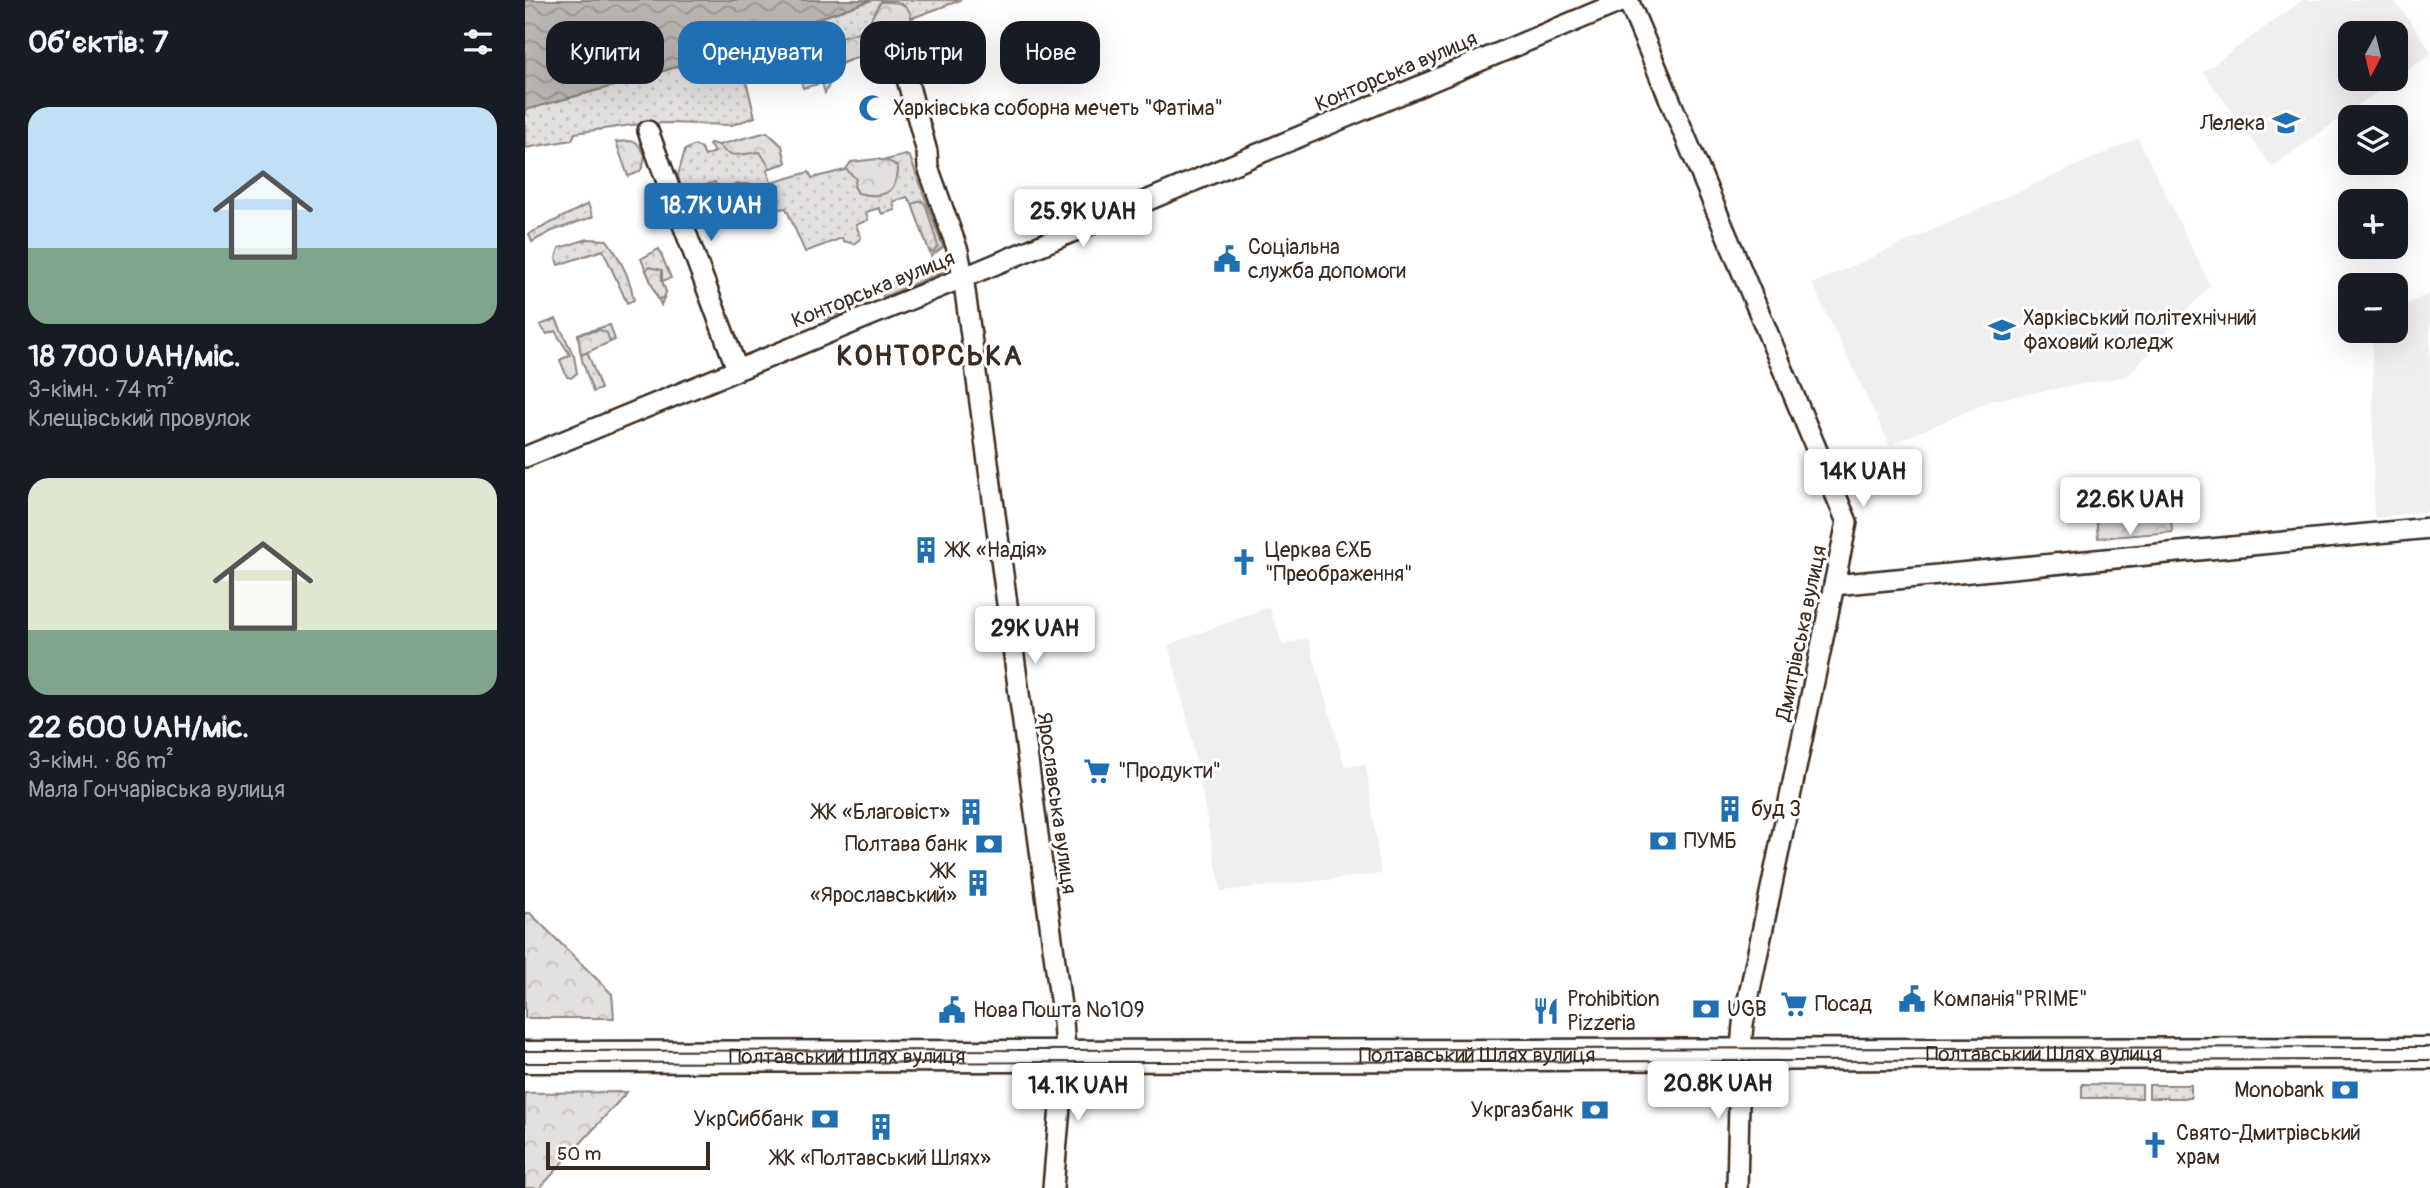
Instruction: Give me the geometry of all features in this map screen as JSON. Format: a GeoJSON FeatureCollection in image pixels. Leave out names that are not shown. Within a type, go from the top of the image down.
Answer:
{"type":"FeatureCollection","features":[{"type":"Feature","properties":{"kind":"main road","name":"Полтавський Шлях вулиця"},"geometry":{"type":"LineString","coordinates":[[525,1057],[2430,1053]]}},
{"type":"Feature","properties":{"kind":"street","name":"Конторська вулиця"},"geometry":{"type":"LineString","coordinates":[[525,457],[1626,0]]}},
{"type":"Feature","properties":{"kind":"street","name":"Дмитрівська вулиця"},"geometry":{"type":"LineString","coordinates":[[1626,0],[1847,522],[1743,1024],[1737,1188]]}},
{"type":"Feature","properties":{"kind":"street","name":"Ярославська вулиця"},"geometry":{"type":"LineString","coordinates":[[908,84],[927,152],[928,167],[958,251],[963,276],[1063,1021],[1064,1056],[1053,1188]]}},
{"type":"Feature","properties":{"kind":"street"},"geometry":{"type":"LineString","coordinates":[[648,131],[737,369]]}},
{"type":"Feature","properties":{"kind":"street"},"geometry":{"type":"LineString","coordinates":[[1834,585],[2430,528]]}},
{"type":"Feature","properties":{"kind":"shaded area","name":"Лелека"},"geometry":{"type":"Polygon","coordinates":[[[2303,0],[2394,0],[2430,50],[2430,54],[2408,70],[2408,21],[2338,21],[2338,91],[2378,91],[2359,105],[2338,105],[2338,120],[2272,167],[2203,72],[2303,0]]]}},
{"type":"Feature","properties":{"kind":"shaded area","name":"Харківський політехнічний фаховий коледж"},"geometry":{"type":"Polygon","coordinates":[[[2138,138],[2210,285],[2128,376],[1993,400],[1890,445],[1812,284],[2138,138]]]}},
{"type":"Feature","properties":{"kind":"shaded area"},"geometry":{"type":"Polygon","coordinates":[[[2430,293],[2430,511],[2374,518],[2372,343],[2408,343],[2408,303],[2430,293]]]}},
{"type":"Feature","properties":{"kind":"shaded area"},"geometry":{"type":"Polygon","coordinates":[[[1269,607],[1283,645],[1308,638],[1345,767],[1366,764],[1381,874],[1221,891],[1186,713],[1168,645],[1269,607]]]}},
{"type":"Feature","properties":{"kind":"green space"},"geometry":{"type":"Polygon","coordinates":[[[872,0],[961,0],[912,18],[911,21],[860,21],[860,57],[846,62],[846,21],[810,21],[872,0]]]}},
{"type":"Feature","properties":{"kind":"green space"},"geometry":{"type":"Polygon","coordinates":[[[881,2],[904,6],[911,18],[911,21],[870,21],[881,2]]]}},
{"type":"Feature","properties":{"kind":"green space"},"geometry":{"type":"Polygon","coordinates":[[[860,30],[860,56],[846,61],[846,35],[860,30]]]}},
{"type":"Feature","properties":{"kind":"green space"},"geometry":{"type":"Polygon","coordinates":[[[678,66],[678,84],[747,84],[755,117],[732,125],[632,125],[575,133],[572,140],[525,148],[525,110],[620,84],[664,84],[664,71],[678,66]]]}},
{"type":"Feature","properties":{"kind":"green space"},"geometry":{"type":"Polygon","coordinates":[[[802,84],[818,84],[803,88],[802,84]]]}},
{"type":"Feature","properties":{"kind":"green space"},"geometry":{"type":"Polygon","coordinates":[[[822,84],[829,84],[825,93],[822,84]]]}},
{"type":"Feature","properties":{"kind":"green space"},"geometry":{"type":"Polygon","coordinates":[[[767,132],[782,146],[786,163],[767,169],[771,183],[809,172],[812,178],[906,155],[910,157],[943,247],[931,256],[907,197],[893,202],[895,210],[882,214],[879,208],[866,212],[868,220],[856,225],[861,238],[854,244],[843,241],[842,238],[805,252],[786,208],[730,222],[715,182],[682,193],[678,175],[685,150],[695,145],[701,148],[705,156],[715,152],[710,143],[719,145],[767,132]]]}},
{"type":"Feature","properties":{"kind":"green space"},"geometry":{"type":"Polygon","coordinates":[[[767,132],[782,146],[786,163],[770,168],[760,152],[732,155],[719,145],[767,132]]]}},
{"type":"Feature","properties":{"kind":"green space"},"geometry":{"type":"Polygon","coordinates":[[[616,142],[636,142],[645,154],[641,169],[628,176],[616,142]]]}},
{"type":"Feature","properties":{"kind":"green space"},"geometry":{"type":"Polygon","coordinates":[[[877,159],[898,167],[892,189],[881,195],[858,193],[854,186],[856,179],[846,169],[851,162],[877,159]]]}},
{"type":"Feature","properties":{"kind":"green space"},"geometry":{"type":"Polygon","coordinates":[[[736,184],[748,184],[767,190],[770,196],[768,204],[750,214],[733,211],[726,197],[727,191],[736,184]]]}},
{"type":"Feature","properties":{"kind":"green space"},"geometry":{"type":"Polygon","coordinates":[[[922,201],[938,246],[933,252],[929,250],[912,204],[922,201]]]}},
{"type":"Feature","properties":{"kind":"green space"},"geometry":{"type":"Polygon","coordinates":[[[588,204],[593,217],[552,231],[532,242],[529,234],[588,204]]]}},
{"type":"Feature","properties":{"kind":"green space"},"geometry":{"type":"Polygon","coordinates":[[[588,239],[607,240],[624,268],[634,300],[627,303],[603,250],[558,265],[556,258],[559,248],[588,239]]]}},
{"type":"Feature","properties":{"kind":"green space"},"geometry":{"type":"Polygon","coordinates":[[[659,249],[671,278],[662,281],[666,292],[661,305],[641,259],[659,249]]]}},
{"type":"Feature","properties":{"kind":"green space"},"geometry":{"type":"Polygon","coordinates":[[[943,261],[947,270],[883,297],[879,288],[943,261]]]}},
{"type":"Feature","properties":{"kind":"green space"},"geometry":{"type":"Polygon","coordinates":[[[649,267],[662,270],[666,292],[664,298],[658,299],[646,270],[649,267]]]}},
{"type":"Feature","properties":{"kind":"green space"},"geometry":{"type":"Polygon","coordinates":[[[865,293],[869,302],[825,320],[821,312],[865,293]]]}},
{"type":"Feature","properties":{"kind":"green space"},"geometry":{"type":"Polygon","coordinates":[[[556,319],[574,356],[577,373],[571,378],[567,377],[560,360],[570,355],[555,331],[547,334],[540,325],[556,319]]]}},
{"type":"Feature","properties":{"kind":"green space"},"geometry":{"type":"Polygon","coordinates":[[[610,325],[615,340],[587,351],[601,389],[593,392],[582,360],[578,334],[610,325]]]}},
{"type":"Feature","properties":{"kind":"green space"},"geometry":{"type":"Polygon","coordinates":[[[600,330],[607,333],[610,342],[581,355],[578,334],[600,330]]]}},
{"type":"Feature","properties":{"kind":"green space"},"geometry":{"type":"Polygon","coordinates":[[[2169,486],[2172,532],[2098,538],[2094,492],[2169,486]]]}},
{"type":"Feature","properties":{"kind":"green space"},"geometry":{"type":"Polygon","coordinates":[[[525,913],[530,913],[612,994],[614,1018],[525,1018],[525,913]]]}},
{"type":"Feature","properties":{"kind":"green space"},"geometry":{"type":"Polygon","coordinates":[[[2082,1084],[2142,1085],[2142,1098],[2082,1098],[2082,1084]]]}},
{"type":"Feature","properties":{"kind":"green space"},"geometry":{"type":"Polygon","coordinates":[[[2149,1085],[2191,1085],[2191,1098],[2149,1098],[2149,1085]]]}},
{"type":"Feature","properties":{"kind":"green space"},"geometry":{"type":"Polygon","coordinates":[[[627,1092],[540,1188],[525,1188],[525,1093],[627,1092]]]}},
{"type":"Feature","properties":{"kind":"water"},"geometry":{"type":"Polygon","coordinates":[[[525,0],[872,0],[810,21],[678,21],[678,66],[664,71],[664,21],[546,21],[546,84],[620,84],[525,110],[525,0]]]}},
{"type":"Feature","properties":{"kind":"tram line"},"geometry":{"type":"LineString","coordinates":[[525,1051],[2430,1047]]}},
{"type":"Feature","properties":{"kind":"tram line"},"geometry":{"type":"LineString","coordinates":[[525,1063],[2430,1060]]}},
{"type":"Feature","properties":{"kind":"place","name":"Харківська соборна мечеть \"Фатіма\""},"geometry":{"type":"Point","coordinates":[872,108]}},
{"type":"Feature","properties":{"kind":"place","name":"Лелека"},"geometry":{"type":"Point","coordinates":[2286,123]}},
{"type":"Feature","properties":{"kind":"place","name":"Соціальна служба допомоги"},"geometry":{"type":"Point","coordinates":[1227,259]}},
{"type":"Feature","properties":{"kind":"place","name":"Харківський політехнічний фаховий коледж"},"geometry":{"type":"Point","coordinates":[2002,330]}},
{"type":"Feature","properties":{"kind":"place","name":"ЖК «Надія»"},"geometry":{"type":"Point","coordinates":[926,550]}},
{"type":"Feature","properties":{"kind":"place","name":"Церква ЄХБ \"Преображення\""},"geometry":{"type":"Point","coordinates":[1244,562]}},
{"type":"Feature","properties":{"kind":"place","name":"\"Продукти\""},"geometry":{"type":"Point","coordinates":[1097,771]}},
{"type":"Feature","properties":{"kind":"place","name":"буд 3"},"geometry":{"type":"Point","coordinates":[1730,809]}},
{"type":"Feature","properties":{"kind":"place","name":"ЖК «Благовіст»"},"geometry":{"type":"Point","coordinates":[971,812]}},
{"type":"Feature","properties":{"kind":"place","name":"ПУМБ"},"geometry":{"type":"Point","coordinates":[1663,841]}},
{"type":"Feature","properties":{"kind":"place","name":"Полтава банк"},"geometry":{"type":"Point","coordinates":[989,844]}},
{"type":"Feature","properties":{"kind":"place","name":"ЖК «Ярославський»"},"geometry":{"type":"Point","coordinates":[978,883]}},
{"type":"Feature","properties":{"kind":"place","name":"Компанія\"PRIME\""},"geometry":{"type":"Point","coordinates":[1912,999]}},
{"type":"Feature","properties":{"kind":"place","name":"Посад"},"geometry":{"type":"Point","coordinates":[1794,1004]}},
{"type":"Feature","properties":{"kind":"place","name":"UGB"},"geometry":{"type":"Point","coordinates":[1706,1009]}},
{"type":"Feature","properties":{"kind":"place","name":"Нова Пошта №109"},"geometry":{"type":"Point","coordinates":[952,1010]}},
{"type":"Feature","properties":{"kind":"place","name":"Prohibition Pizzeria"},"geometry":{"type":"Point","coordinates":[1546,1011]}},
{"type":"Feature","properties":{"kind":"place","name":"Monobank"},"geometry":{"type":"Point","coordinates":[2345,1090]}},
{"type":"Feature","properties":{"kind":"place","name":"Укргазбанк"},"geometry":{"type":"Point","coordinates":[1595,1110]}},
{"type":"Feature","properties":{"kind":"place","name":"УкрСиббанк"},"geometry":{"type":"Point","coordinates":[825,1119]}},
{"type":"Feature","properties":{"kind":"place","name":"ЖК «Полтавський Шлях»"},"geometry":{"type":"Point","coordinates":[881,1127]}},
{"type":"Feature","properties":{"kind":"place","name":"Свято-Дмитрівський храм"},"geometry":{"type":"Point","coordinates":[2155,1145]}},
{"type":"Feature","properties":{"kind":"district","name":"КОНТОРСЬКА"},"geometry":{"type":"Point","coordinates":[930,355]}}]}
